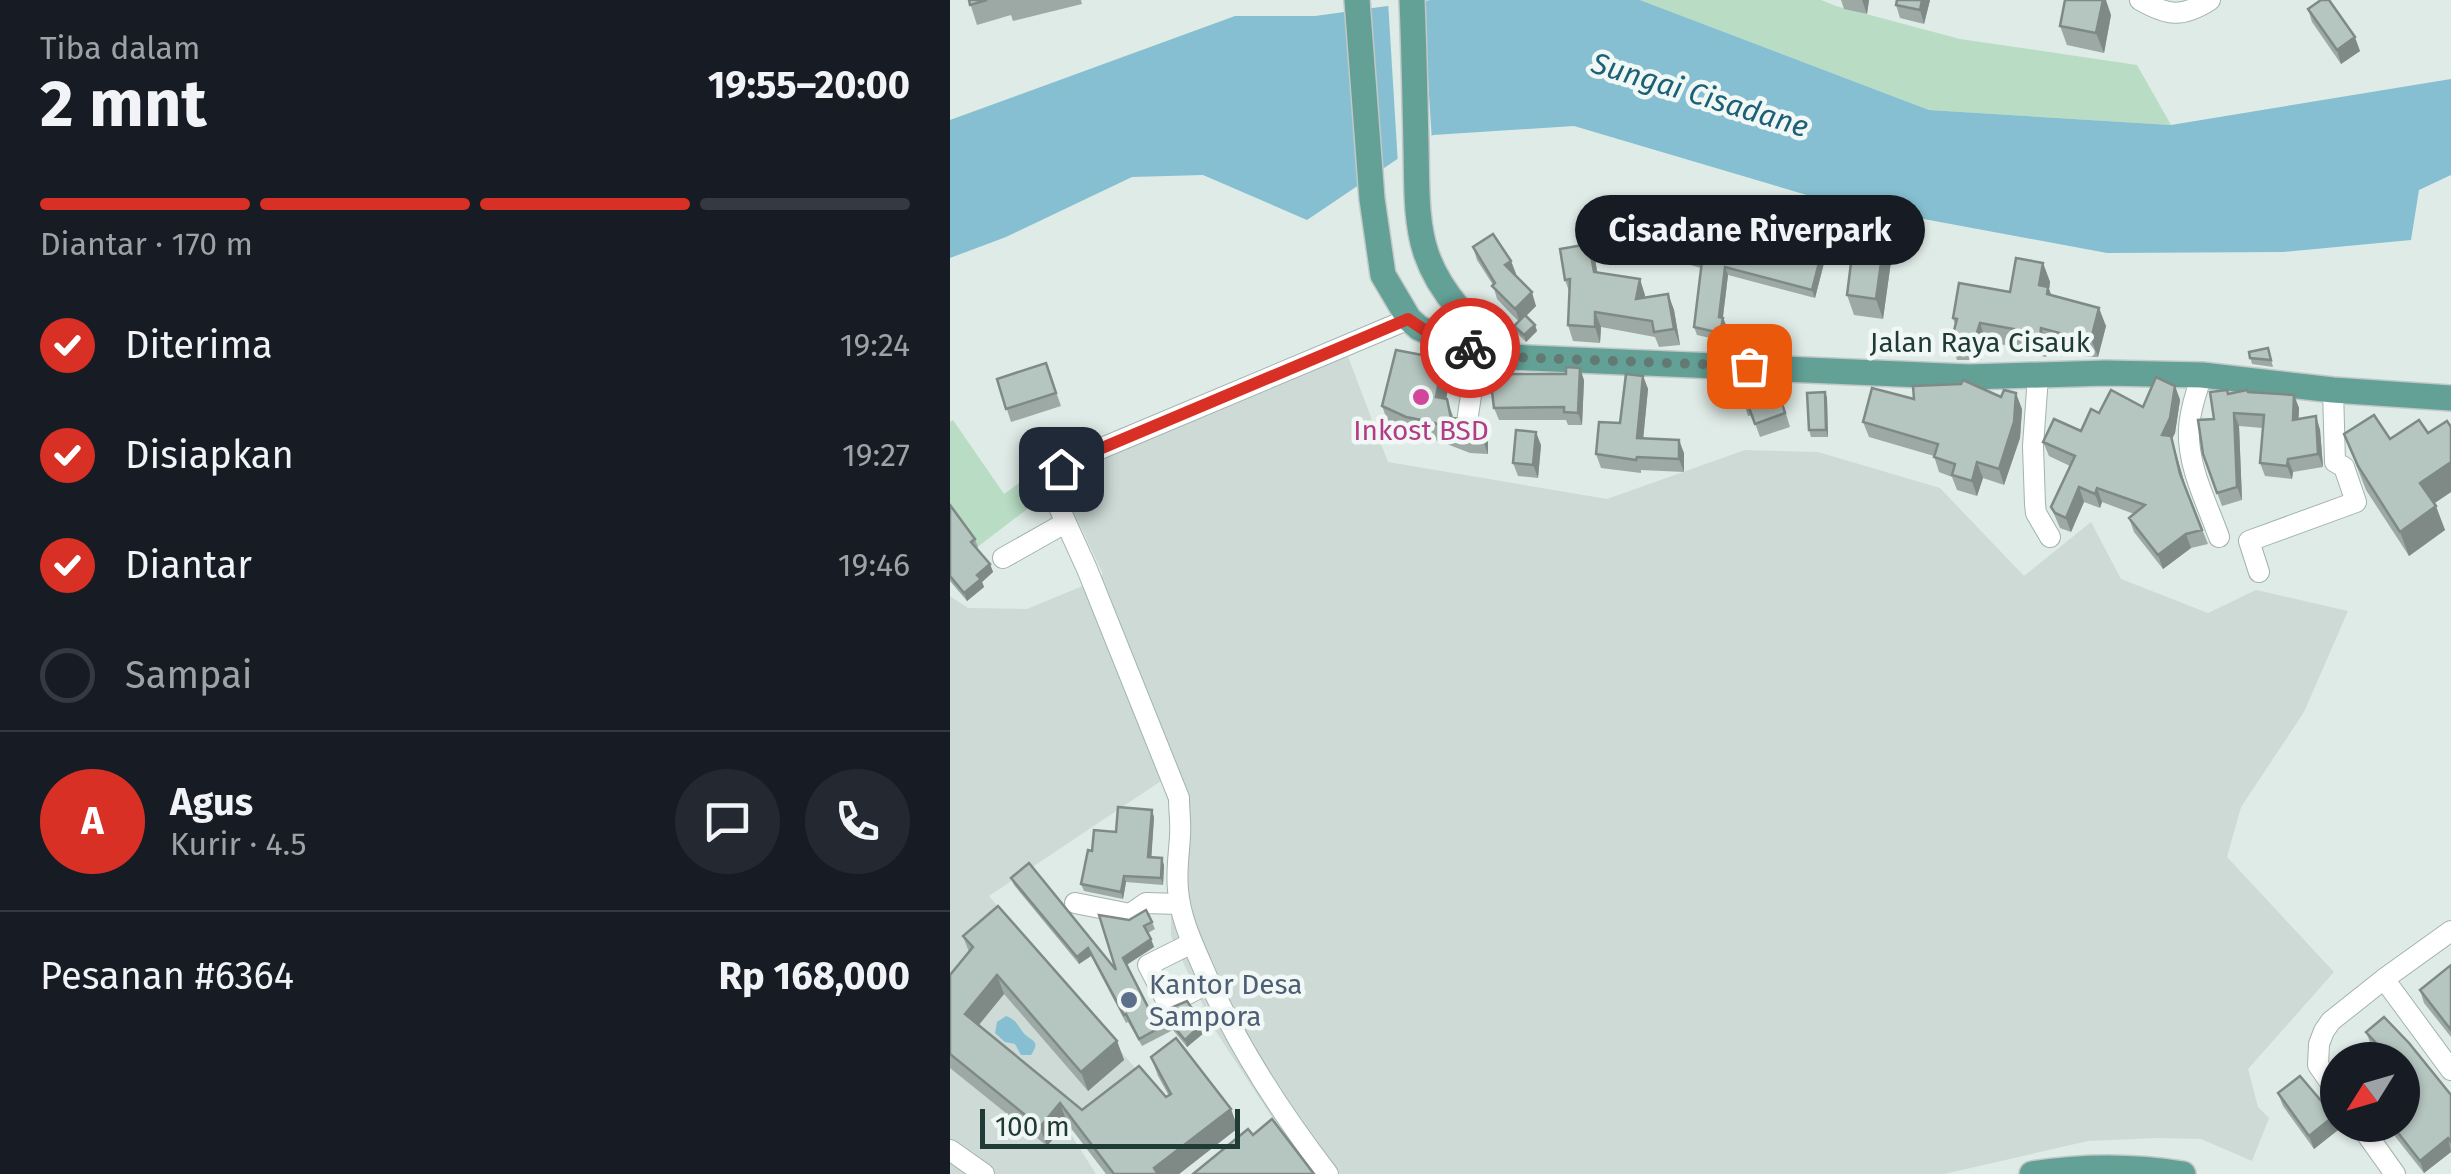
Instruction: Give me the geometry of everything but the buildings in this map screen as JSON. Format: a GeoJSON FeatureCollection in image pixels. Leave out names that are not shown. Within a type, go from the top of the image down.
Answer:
{"type":"FeatureCollection","features":[{"type":"Feature","properties":{"kind":"main road"},"geometry":{"type":"LineString","coordinates":[[1357,0],[1372,199],[1383,275],[1408,319]]}},
{"type":"Feature","properties":{"kind":"main road","name":"Jalan Raya Cisauk"},"geometry":{"type":"LineString","coordinates":[[1412,0],[1421,232],[1441,286],[1479,342]]}},
{"type":"Feature","properties":{"kind":"main road","name":"Jalan Raya Cisauk"},"geometry":{"type":"LineString","coordinates":[[1408,319],[1432,335],[1479,342],[1508,357],[1969,377],[2202,375],[2451,398]]}},
{"type":"Feature","properties":{"kind":"main road"},"geometry":{"type":"LineString","coordinates":[[2032,1174],[2079,1168],[2143,1168],[2183,1174]]}},
{"type":"Feature","properties":{"kind":"street"},"geometry":{"type":"LineString","coordinates":[[2140,0],[2172,14],[2187,13],[2210,0]]}},
{"type":"Feature","properties":{"kind":"street"},"geometry":{"type":"LineString","coordinates":[[1328,1174],[1232,1032],[1192,943],[1180,904],[1179,798],[1052,492],[1052,481],[1061,469],[1102,448],[1408,319]]}},
{"type":"Feature","properties":{"kind":"street"},"geometry":{"type":"LineString","coordinates":[[1467,422],[1479,342]]}},
{"type":"Feature","properties":{"kind":"street"},"geometry":{"type":"LineString","coordinates":[[2202,375],[2189,431],[2197,476],[2218,537]]}},
{"type":"Feature","properties":{"kind":"street"},"geometry":{"type":"LineString","coordinates":[[2038,376],[2034,504],[2050,537]]}},
{"type":"Feature","properties":{"kind":"street"},"geometry":{"type":"LineString","coordinates":[[2259,572],[2249,541],[2356,502],[2344,467],[2334,462],[2333,390]]}},
{"type":"Feature","properties":{"kind":"street"},"geometry":{"type":"LineString","coordinates":[[1004,558],[1065,523]]}},
{"type":"Feature","properties":{"kind":"street"},"geometry":{"type":"LineString","coordinates":[[1074,902],[1130,914],[1146,903],[1180,904]]}},
{"type":"Feature","properties":{"kind":"street"},"geometry":{"type":"LineString","coordinates":[[2320,1042],[2332,1021],[2451,931]]}},
{"type":"Feature","properties":{"kind":"street"},"geometry":{"type":"LineString","coordinates":[[1192,943],[1148,965],[1168,1004],[1209,983]]}},
{"type":"Feature","properties":{"kind":"street"},"geometry":{"type":"LineString","coordinates":[[2384,979],[2451,1070]]}},
{"type":"Feature","properties":{"kind":"street"},"geometry":{"type":"LineString","coordinates":[[2320,1042],[2320,1068]]}},
{"type":"Feature","properties":{"kind":"street"},"geometry":{"type":"LineString","coordinates":[[2372,1142],[2395,1174]]}},
{"type":"Feature","properties":{"kind":"street"},"geometry":{"type":"LineString","coordinates":[[950,1150],[984,1174]]}},
{"type":"Feature","properties":{"kind":"shaded area"},"geometry":{"type":"Polygon","coordinates":[[[1347,354],[1388,462],[1607,499],[1745,450],[1818,452],[1940,488],[2024,576],[2091,522],[2121,579],[2208,613],[2256,590],[2348,611],[2304,712],[2241,807],[2227,857],[2334,972],[2248,1069],[2258,1107],[2269,1118],[2252,1161],[2201,1139],[2156,1138],[2088,1141],[1944,1174],[1313,1174],[1213,1027],[1171,936],[1171,810],[1161,781],[989,896],[1141,1075],[1070,1133],[1096,1174],[950,1174],[950,596],[968,608],[1027,609],[1085,585],[1103,574],[1066,496],[1065,486],[1072,473],[1166,429],[1347,354]]]}},
{"type":"Feature","properties":{"kind":"green space"},"geometry":{"type":"Polygon","coordinates":[[[1640,0],[1821,0],[1960,39],[2137,65],[2171,125],[1929,110],[1640,0]]]}},
{"type":"Feature","properties":{"kind":"green space"},"geometry":{"type":"Polygon","coordinates":[[[953,420],[1004,494],[1029,476],[1043,497],[950,568],[950,422],[953,420]]]}},
{"type":"Feature","properties":{"kind":"water","name":"Sungai Cisadane"},"geometry":{"type":"Polygon","coordinates":[[[1431,0],[1640,0],[1929,110],[2171,125],[2451,79],[2451,175],[2419,190],[2411,240],[2283,252],[2107,253],[1827,201],[1574,126],[1433,135],[1307,220],[1203,175],[1132,177],[1006,237],[950,258],[950,120],[1235,16],[1315,16],[1431,0]]]}},
{"type":"Feature","properties":{"kind":"water"},"geometry":{"type":"Polygon","coordinates":[[[1006,1016],[1035,1043],[1031,1055],[1021,1055],[1015,1044],[1005,1042],[995,1033],[997,1022],[1006,1016]]]}},
{"type":"Feature","properties":{"kind":"pier"},"geometry":{"type":"Polygon","coordinates":[[[1423,0],[1432,142],[1398,165],[1388,1],[1423,0]]]}},
{"type":"Feature","properties":{"kind":"way so far"},"geometry":{"type":"LineString","coordinates":[[1470,348],[1508,357],[1749,366]]}},
{"type":"Feature","properties":{"kind":"place","name":"Cisadane Riverpark"},"geometry":{"type":"Point","coordinates":[1749,366]}},
{"type":"Feature","properties":{"kind":"place","name":"Inkost BSD"},"geometry":{"type":"Point","coordinates":[1421,397]}},
{"type":"Feature","properties":{"kind":"place","name":"Kantor Desa Sampora"},"geometry":{"type":"Point","coordinates":[1129,1000]}},
{"type":"Feature","properties":{"kind":"route"},"geometry":{"type":"LineString","coordinates":[[1061,469],[1102,448],[1408,319],[1432,335],[1470,348]]}}]}
